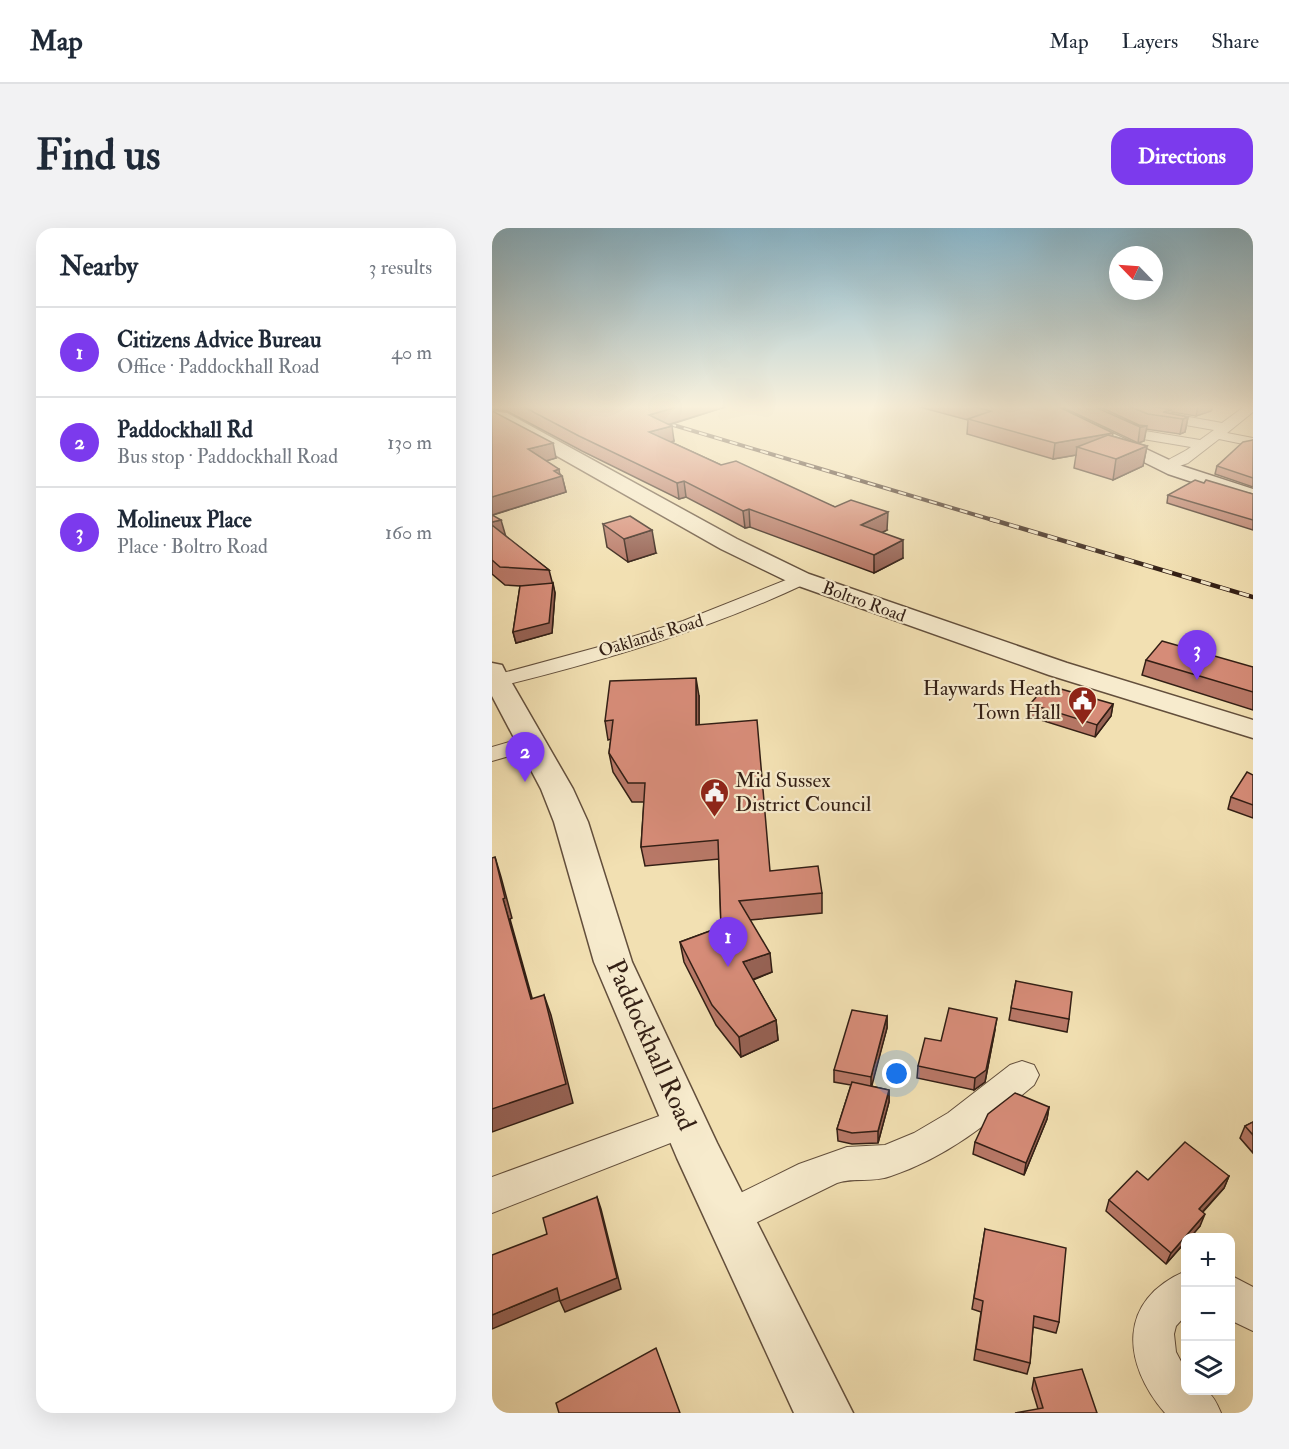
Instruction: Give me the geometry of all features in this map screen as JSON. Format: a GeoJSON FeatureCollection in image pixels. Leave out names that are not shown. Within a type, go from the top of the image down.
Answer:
{"type":"FeatureCollection","features":[{"type":"Feature","properties":{"kind":"street","name":"Boltro Road"},"geometry":{"type":"LineString","coordinates":[[580,461],[729,544],[801,579],[1058,669],[1253,729]]}},
{"type":"Feature","properties":{"kind":"street"},"geometry":{"type":"LineString","coordinates":[[1158,461],[1199,479],[1253,496]]}},
{"type":"Feature","properties":{"kind":"street"},"geometry":{"type":"LineString","coordinates":[[1168,466],[1180,461]]}},
{"type":"Feature","properties":{"kind":"street","name":"Oaklands Road"},"geometry":{"type":"LineString","coordinates":[[494,676],[681,628],[801,579]]}},
{"type":"Feature","properties":{"kind":"street","name":"Paddockhall Road"},"geometry":{"type":"LineString","coordinates":[[494,676],[557,789],[571,822],[613,962],[684,1122],[824,1413]]}},
{"type":"Feature","properties":{"kind":"street"},"geometry":{"type":"LineString","coordinates":[[492,754],[532,742]]}},
{"type":"Feature","properties":{"kind":"street"},"geometry":{"type":"LineString","coordinates":[[729,1218],[786,1189],[843,1164],[889,1161],[924,1146],[972,1116],[1022,1075]]}},
{"type":"Feature","properties":{"kind":"street"},"geometry":{"type":"LineString","coordinates":[[492,1195],[684,1122]]}},
{"type":"Feature","properties":{"kind":"street"},"geometry":{"type":"LineString","coordinates":[[1181,1293],[1172,1297],[1158,1314],[1152,1338],[1157,1364],[1170,1388],[1187,1406],[1199,1413]]}},
{"type":"Feature","properties":{"kind":"street"},"geometry":{"type":"LineString","coordinates":[[1235,1298],[1253,1311]]}},
{"type":"Feature","properties":{"kind":"building"},"geometry":{"type":"Polygon","coordinates":[[[492,461],[547,461],[559,469],[554,471],[562,476],[492,497],[492,461]]]}},
{"type":"Feature","properties":{"kind":"building"},"geometry":{"type":"Polygon","coordinates":[[[632,461],[713,461],[721,465],[737,461],[835,507],[851,500],[888,512],[861,525],[903,540],[874,555],[749,509],[743,511],[684,481],[677,483],[632,461]]]}},
{"type":"Feature","properties":{"kind":"building"},"geometry":{"type":"Polygon","coordinates":[[[1222,461],[1253,461],[1253,478],[1217,466],[1222,461]]]}},
{"type":"Feature","properties":{"kind":"building"},"geometry":{"type":"Polygon","coordinates":[[[1195,480],[1204,483],[1206,480],[1253,494],[1253,520],[1168,495],[1195,480]]]}},
{"type":"Feature","properties":{"kind":"building"},"geometry":{"type":"Polygon","coordinates":[[[492,515],[501,520],[492,522],[492,515]]]}},
{"type":"Feature","properties":{"kind":"building"},"geometry":{"type":"Polygon","coordinates":[[[630,516],[652,530],[624,539],[603,524],[630,516]]]}},
{"type":"Feature","properties":{"kind":"building"},"geometry":{"type":"Polygon","coordinates":[[[492,525],[549,570],[500,567],[492,560],[492,525]]]}},
{"type":"Feature","properties":{"kind":"building"},"geometry":{"type":"Polygon","coordinates":[[[553,583],[549,623],[513,632],[520,586],[553,583]]]}},
{"type":"Feature","properties":{"kind":"building"},"geometry":{"type":"Polygon","coordinates":[[[1162,641],[1253,667],[1253,692],[1146,660],[1162,641]]]}},
{"type":"Feature","properties":{"kind":"building"},"geometry":{"type":"Polygon","coordinates":[[[696,678],[696,725],[757,720],[770,871],[818,866],[822,893],[739,901],[770,953],[743,962],[776,1020],[739,1037],[712,1005],[680,942],[721,927],[718,840],[641,847],[645,783],[628,783],[609,753],[613,720],[605,721],[610,681],[696,678]]]}},
{"type":"Feature","properties":{"kind":"building"},"geometry":{"type":"Polygon","coordinates":[[[1047,685],[1113,704],[1097,725],[1030,704],[1047,685]]]}},
{"type":"Feature","properties":{"kind":"building"},"geometry":{"type":"Polygon","coordinates":[[[1247,772],[1253,775],[1253,805],[1231,797],[1247,772]]]}},
{"type":"Feature","properties":{"kind":"building"},"geometry":{"type":"Polygon","coordinates":[[[495,857],[505,898],[503,899],[531,999],[544,995],[566,1084],[492,1109],[492,858],[495,857]]]}},
{"type":"Feature","properties":{"kind":"building"},"geometry":{"type":"Polygon","coordinates":[[[1016,981],[1072,992],[1069,1019],[1011,1008],[1016,981]]]}},
{"type":"Feature","properties":{"kind":"building"},"geometry":{"type":"Polygon","coordinates":[[[949,1008],[997,1018],[986,1070],[975,1078],[918,1066],[925,1038],[941,1041],[949,1008]]]}},
{"type":"Feature","properties":{"kind":"building"},"geometry":{"type":"Polygon","coordinates":[[[852,1010],[887,1016],[871,1077],[834,1070],[852,1010]]]}},
{"type":"Feature","properties":{"kind":"building"},"geometry":{"type":"Polygon","coordinates":[[[852,1082],[889,1090],[878,1131],[852,1133],[837,1129],[852,1082]]]}},
{"type":"Feature","properties":{"kind":"building"},"geometry":{"type":"Polygon","coordinates":[[[1015,1093],[1049,1107],[1026,1163],[975,1142],[988,1114],[1015,1093]]]}},
{"type":"Feature","properties":{"kind":"building"},"geometry":{"type":"Polygon","coordinates":[[[1253,1122],[1253,1135],[1245,1126],[1253,1122]]]}},
{"type":"Feature","properties":{"kind":"building"},"geometry":{"type":"Polygon","coordinates":[[[1185,1142],[1229,1176],[1199,1209],[1205,1214],[1188,1233],[1181,1233],[1181,1242],[1171,1253],[1109,1200],[1137,1171],[1148,1180],[1185,1142]]]}},
{"type":"Feature","properties":{"kind":"building"},"geometry":{"type":"Polygon","coordinates":[[[597,1197],[617,1278],[560,1301],[557,1288],[492,1315],[492,1255],[547,1234],[543,1218],[597,1197]]]}},
{"type":"Feature","properties":{"kind":"building"},"geometry":{"type":"Polygon","coordinates":[[[985,1229],[1066,1248],[1059,1322],[1034,1316],[1030,1363],[976,1349],[983,1301],[974,1298],[985,1229]]]}},
{"type":"Feature","properties":{"kind":"building"},"geometry":{"type":"Polygon","coordinates":[[[656,1348],[680,1413],[559,1413],[556,1403],[656,1348]]]}},
{"type":"Feature","properties":{"kind":"building"},"geometry":{"type":"Polygon","coordinates":[[[1082,1369],[1097,1413],[1015,1413],[1043,1408],[1034,1378],[1082,1369]]]}},
{"type":"Feature","properties":{"kind":"railway"},"geometry":{"type":"LineString","coordinates":[[795,461],[996,521]]}},
{"type":"Feature","properties":{"kind":"railway"},"geometry":{"type":"LineString","coordinates":[[990,519],[1253,597]]}},
{"type":"Feature","properties":{"kind":"place","name":"Molineux Place"},"geometry":{"type":"Point","coordinates":[1197,680]}},
{"type":"Feature","properties":{"kind":"place","name":"Haywards Heath Town Hall"},"geometry":{"type":"Point","coordinates":[1082,726]}},
{"type":"Feature","properties":{"kind":"place","name":"Paddockhall Rd"},"geometry":{"type":"Point","coordinates":[525,782]}},
{"type":"Feature","properties":{"kind":"place","name":"Mid Sussex District Council"},"geometry":{"type":"Point","coordinates":[714,818]}},
{"type":"Feature","properties":{"kind":"place","name":"Citizens Advice Bureau"},"geometry":{"type":"Point","coordinates":[728,967]}}]}
